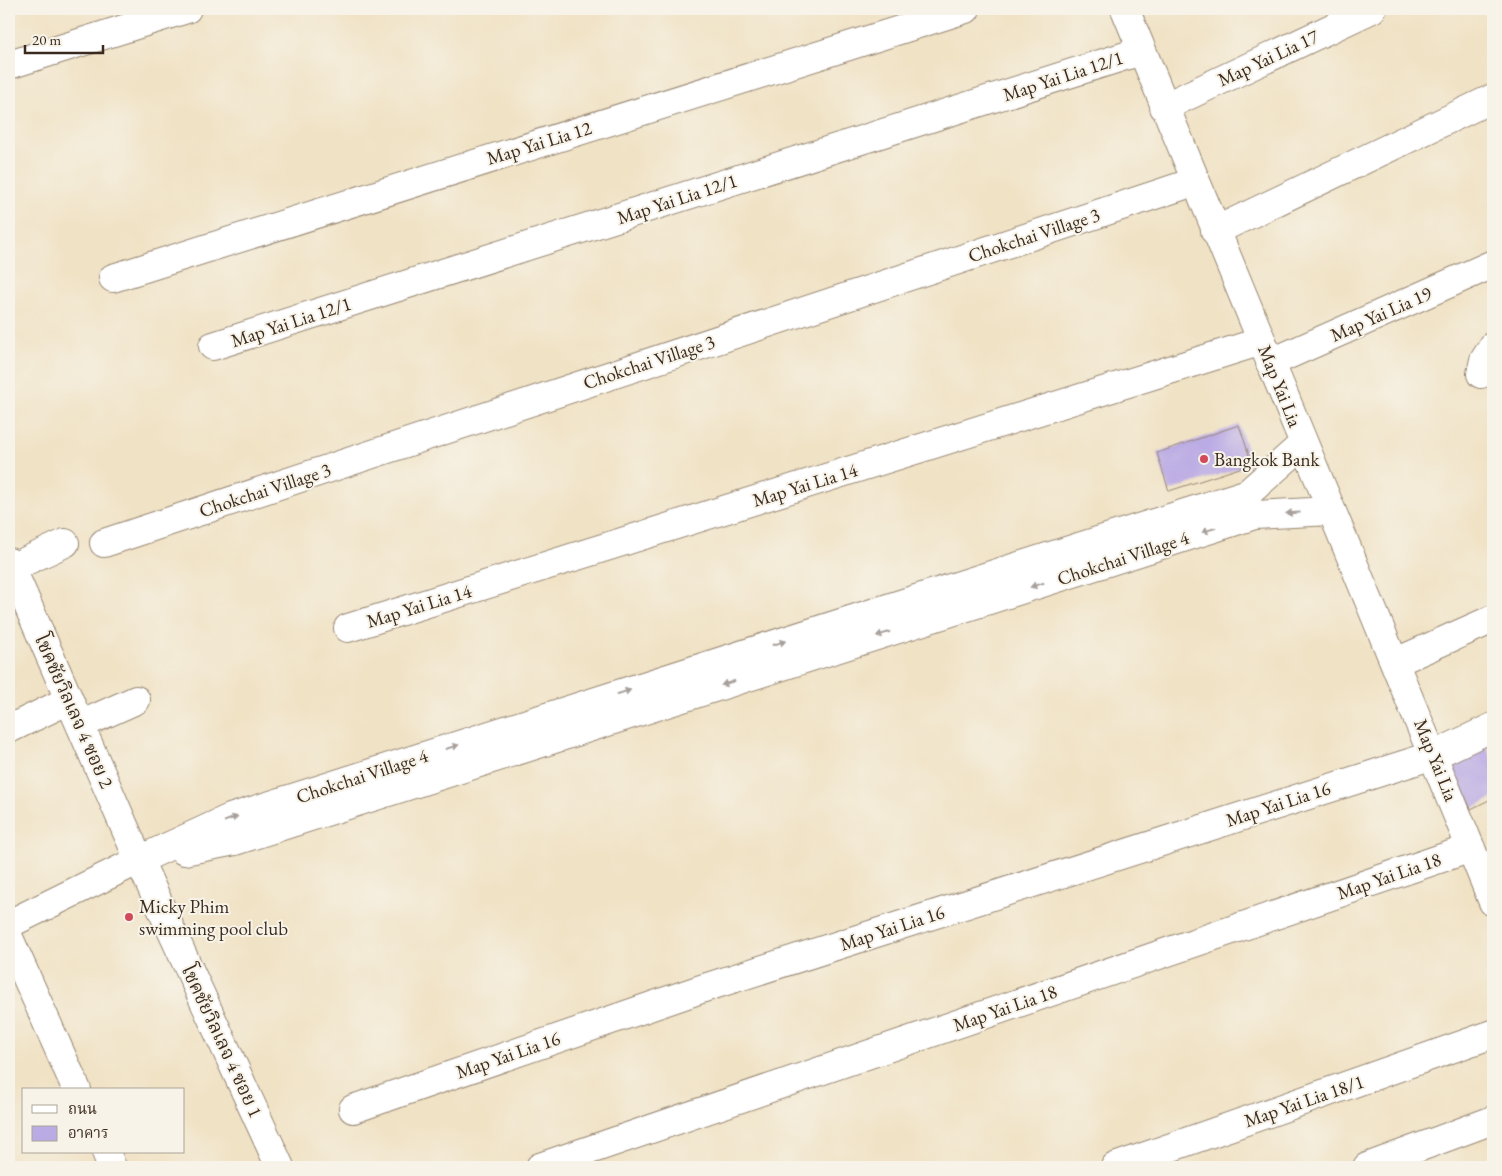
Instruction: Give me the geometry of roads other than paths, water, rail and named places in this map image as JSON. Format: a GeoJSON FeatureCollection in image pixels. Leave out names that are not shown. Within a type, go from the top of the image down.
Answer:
{"type":"FeatureCollection","features":[{"type":"Feature","properties":{"kind":"street"},"geometry":{"type":"LineString","coordinates":[[9,65],[187,9]]}},
{"type":"Feature","properties":{"kind":"street","name":"Map Yai Lia 12"},"geometry":{"type":"LineString","coordinates":[[112,278],[966,9]]}},
{"type":"Feature","properties":{"kind":"street","name":"Map Yai Lia"},"geometry":{"type":"LineString","coordinates":[[1124,9],[1331,512],[1396,662],[1493,902]]}},
{"type":"Feature","properties":{"kind":"street","name":"Map Yai Lia 17"},"geometry":{"type":"LineString","coordinates":[[1164,107],[1372,9]]}},
{"type":"Feature","properties":{"kind":"street","name":"Map Yai Lia 12/1"},"geometry":{"type":"LineString","coordinates":[[213,346],[1141,51]]}},
{"type":"Feature","properties":{"kind":"street"},"geometry":{"type":"LineString","coordinates":[[1215,231],[1493,98]]}},
{"type":"Feature","properties":{"kind":"street","name":"Chokchai Village 3"},"geometry":{"type":"LineString","coordinates":[[104,543],[1194,182]]}},
{"type":"Feature","properties":{"kind":"street","name":"Map Yai Lia 19"},"geometry":{"type":"LineString","coordinates":[[1266,352],[1493,264]]}},
{"type":"Feature","properties":{"kind":"street"},"geometry":{"type":"LineString","coordinates":[[1481,374],[1484,360],[1493,346]]}},
{"type":"Feature","properties":{"kind":"street","name":"Map Yai Lia 14"},"geometry":{"type":"LineString","coordinates":[[348,628],[1266,352]]}},
{"type":"Feature","properties":{"kind":"street","name":"Chokchai Village 4"},"geometry":{"type":"LineString","coordinates":[[915,612],[1248,493],[1303,444]]}},
{"type":"Feature","properties":{"kind":"street","name":"Chokchai Village 4"},"geometry":{"type":"LineString","coordinates":[[9,924],[139,860],[235,841],[592,714],[915,612],[1255,516],[1331,512]]}},
{"type":"Feature","properties":{"kind":"street"},"geometry":{"type":"LineString","coordinates":[[10,565],[64,544]]}},
{"type":"Feature","properties":{"kind":"street","name":"โชคชัยวิลเลจ 4 ซอย 2"},"geometry":{"type":"LineString","coordinates":[[10,565],[139,860]]}},
{"type":"Feature","properties":{"kind":"street"},"geometry":{"type":"LineString","coordinates":[[1396,662],[1493,619]]}},
{"type":"Feature","properties":{"kind":"street"},"geometry":{"type":"LineString","coordinates":[[9,730],[69,700]]}},
{"type":"Feature","properties":{"kind":"street"},"geometry":{"type":"LineString","coordinates":[[80,725],[136,700]]}},
{"type":"Feature","properties":{"kind":"street","name":"Map Yai Lia 16"},"geometry":{"type":"LineString","coordinates":[[353,1109],[704,988],[1434,755],[1493,727]]}},
{"type":"Feature","properties":{"kind":"street","name":"Map Yai Lia 18"},"geometry":{"type":"LineString","coordinates":[[540,1167],[1471,848]]}},
{"type":"Feature","properties":{"kind":"street","name":"โชคชัยวิลเลจ 4 ซอย 1"},"geometry":{"type":"LineString","coordinates":[[139,860],[280,1167]]}},
{"type":"Feature","properties":{"kind":"street"},"geometry":{"type":"LineString","coordinates":[[9,938],[76,1088]]}},
{"type":"Feature","properties":{"kind":"street","name":"Map Yai Lia 18/1"},"geometry":{"type":"LineString","coordinates":[[1116,1167],[1493,1034]]}},
{"type":"Feature","properties":{"kind":"street"},"geometry":{"type":"LineString","coordinates":[[1367,1167],[1493,1120]]}},
{"type":"Feature","properties":{"kind":"street"},"geometry":{"type":"LineString","coordinates":[[107,1154],[112,1167]]}},
{"type":"Feature","properties":{"kind":"place","name":"Bangkok Bank"},"geometry":{"type":"Point","coordinates":[1204,459]}},
{"type":"Feature","properties":{"kind":"place","name":"Micky Phim swimming pool club"},"geometry":{"type":"Point","coordinates":[129,917]}}]}
